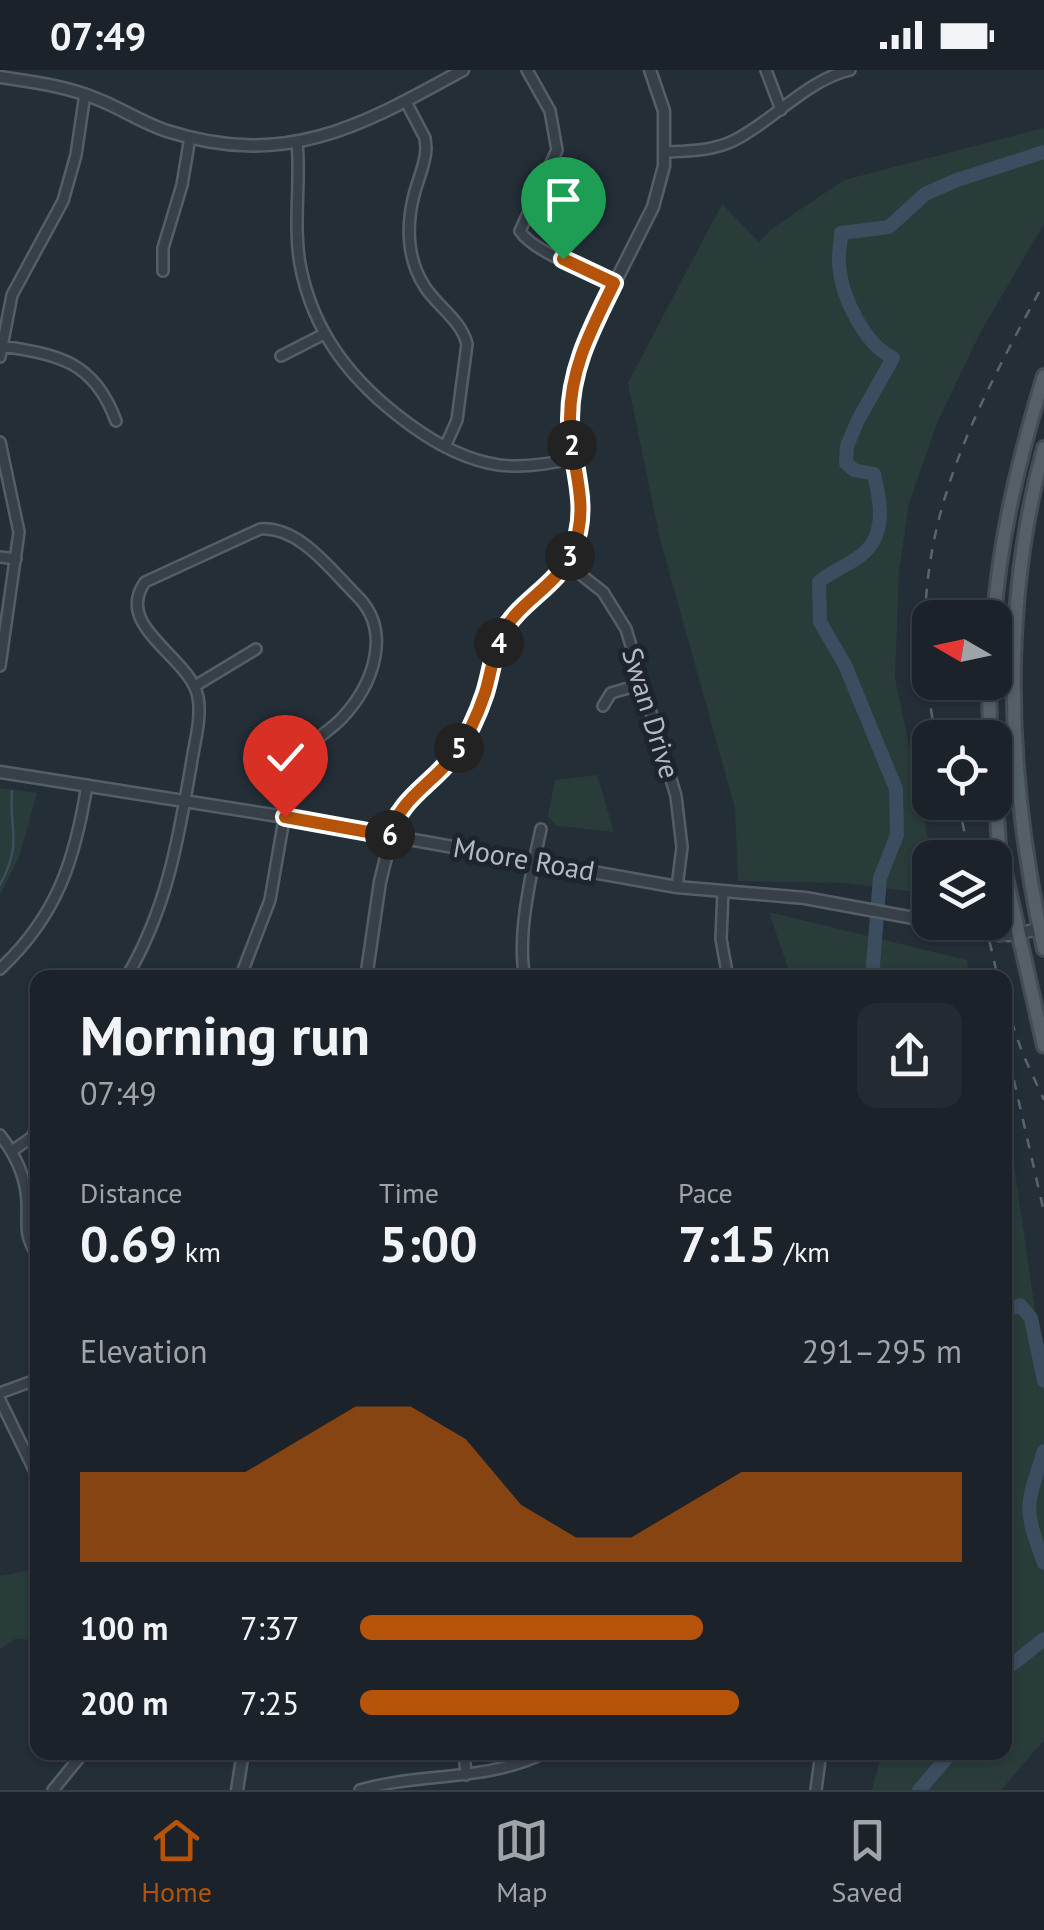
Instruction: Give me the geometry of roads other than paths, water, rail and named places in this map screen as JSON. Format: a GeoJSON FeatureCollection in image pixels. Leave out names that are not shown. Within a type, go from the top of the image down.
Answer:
{"type":"FeatureCollection","features":[{"type":"Feature","properties":{"kind":"main road"},"geometry":{"type":"LineString","coordinates":[[996,600],[1016,478],[1044,376]]}},
{"type":"Feature","properties":{"kind":"main road"},"geometry":{"type":"LineString","coordinates":[[1044,448],[1015,610],[1013,726],[1028,876],[1044,949]]}},
{"type":"Feature","properties":{"kind":"main road"},"geometry":{"type":"LineString","coordinates":[[1016,478],[1035,482]]}},
{"type":"Feature","properties":{"kind":"main road"},"geometry":{"type":"LineString","coordinates":[[1012,908],[1044,1046]]}},
{"type":"Feature","properties":{"kind":"street"},"geometry":{"type":"LineString","coordinates":[[0,77],[85,94],[147,124],[190,137],[244,146],[335,134],[369,121],[463,70]]}},
{"type":"Feature","properties":{"kind":"street"},"geometry":{"type":"LineString","coordinates":[[527,70],[550,111],[556,150],[520,231],[523,237],[614,283]]}},
{"type":"Feature","properties":{"kind":"street"},"geometry":{"type":"LineString","coordinates":[[367,970],[397,812],[446,765],[465,738],[486,692],[502,634],[515,615],[566,563],[578,536],[583,497],[570,418],[574,374],[582,348],[652,207],[665,152],[664,111],[650,70]]}},
{"type":"Feature","properties":{"kind":"street"},"geometry":{"type":"LineString","coordinates":[[766,70],[781,110]]}},
{"type":"Feature","properties":{"kind":"street"},"geometry":{"type":"LineString","coordinates":[[665,152],[698,151],[736,140],[826,79],[850,70]]}},
{"type":"Feature","properties":{"kind":"street"},"geometry":{"type":"LineString","coordinates":[[85,94],[76,155],[63,201],[12,295],[1,351],[54,354],[73,362],[108,399],[116,421]]}},
{"type":"Feature","properties":{"kind":"street"},"geometry":{"type":"LineString","coordinates":[[406,102],[425,138],[426,149],[410,213],[408,234],[414,264],[430,294],[464,333],[467,344],[457,420],[445,448]]}},
{"type":"Feature","properties":{"kind":"street"},"geometry":{"type":"LineString","coordinates":[[163,271],[164,248],[182,185],[190,137]]}},
{"type":"Feature","properties":{"kind":"street"},"geometry":{"type":"LineString","coordinates":[[296,142],[300,262],[308,297],[324,334],[356,380],[378,402],[445,448],[500,465],[575,458]]}},
{"type":"Feature","properties":{"kind":"street"},"geometry":{"type":"LineString","coordinates":[[281,356],[324,334]]}},
{"type":"Feature","properties":{"kind":"street"},"geometry":{"type":"LineString","coordinates":[[0,442],[19,532],[0,666]]}},
{"type":"Feature","properties":{"kind":"street"},"geometry":{"type":"LineString","coordinates":[[130,970],[150,933],[170,878],[199,712],[195,686],[140,621],[135,606],[138,591],[144,582],[260,529],[280,529],[296,537],[370,610],[378,633],[363,691],[344,717],[308,744],[293,766],[266,916],[243,970]]}},
{"type":"Feature","properties":{"kind":"street"},"geometry":{"type":"LineString","coordinates":[[0,557],[16,559]]}},
{"type":"Feature","properties":{"kind":"street","name":"Swan Drive"},"geometry":{"type":"LineString","coordinates":[[566,563],[589,578],[614,606],[626,629],[676,796],[682,847],[677,887]]}},
{"type":"Feature","properties":{"kind":"street"},"geometry":{"type":"LineString","coordinates":[[195,686],[256,650]]}},
{"type":"Feature","properties":{"kind":"street"},"geometry":{"type":"LineString","coordinates":[[603,706],[612,694],[642,684]]}},
{"type":"Feature","properties":{"kind":"street","name":"Moore Road"},"geometry":{"type":"LineString","coordinates":[[0,772],[185,800],[677,887],[838,904],[912,918]]}},
{"type":"Feature","properties":{"kind":"street"},"geometry":{"type":"LineString","coordinates":[[0,969],[38,928],[60,890],[79,834],[87,785]]}},
{"type":"Feature","properties":{"kind":"street"},"geometry":{"type":"LineString","coordinates":[[524,970],[534,860],[541,829]]}},
{"type":"Feature","properties":{"kind":"street"},"geometry":{"type":"LineString","coordinates":[[722,891],[721,939],[727,970]]}},
{"type":"Feature","properties":{"kind":"street","name":"Moore Road"},"geometry":{"type":"LineString","coordinates":[[1012,935],[1040,929]]}},
{"type":"Feature","properties":{"kind":"street"},"geometry":{"type":"LineString","coordinates":[[0,1135],[21,1173],[27,1200],[25,1233],[30,1242]]}},
{"type":"Feature","properties":{"kind":"street"},"geometry":{"type":"LineString","coordinates":[[12,1151],[30,1138]]}},
{"type":"Feature","properties":{"kind":"street"},"geometry":{"type":"LineString","coordinates":[[30,1383],[0,1396],[30,1461]]}},
{"type":"Feature","properties":{"kind":"street"},"geometry":{"type":"LineString","coordinates":[[53,1790],[77,1760]]}},
{"type":"Feature","properties":{"kind":"street"},"geometry":{"type":"LineString","coordinates":[[237,1790],[241,1760]]}},
{"type":"Feature","properties":{"kind":"street"},"geometry":{"type":"LineString","coordinates":[[465,1760],[466,1775]]}},
{"type":"Feature","properties":{"kind":"street"},"geometry":{"type":"LineString","coordinates":[[360,1790],[397,1781],[503,1770],[527,1760]]}},
{"type":"Feature","properties":{"kind":"street"},"geometry":{"type":"LineString","coordinates":[[816,1790],[820,1760]]}},
{"type":"Feature","properties":{"kind":"waterway"},"geometry":{"type":"LineString","coordinates":[[873,970],[880,878],[897,835],[896,789],[845,665],[820,622],[819,582],[860,556],[875,539],[880,507],[874,474],[854,470],[846,463],[847,446],[893,358],[864,331],[849,304],[839,264],[841,233],[889,227],[925,194],[1044,152]]}},
{"type":"Feature","properties":{"kind":"waterway"},"geometry":{"type":"LineString","coordinates":[[0,885],[13,847],[12,791]]}},
{"type":"Feature","properties":{"kind":"waterway"},"geometry":{"type":"LineString","coordinates":[[1012,1308],[1020,1305],[1031,1318],[1044,1381]]}},
{"type":"Feature","properties":{"kind":"waterway"},"geometry":{"type":"LineString","coordinates":[[1044,1451],[1029,1507],[1044,1563]]}},
{"type":"Feature","properties":{"kind":"waterway"},"geometry":{"type":"LineString","coordinates":[[1012,1664],[1044,1639]]}},
{"type":"Feature","properties":{"kind":"waterway"},"geometry":{"type":"LineString","coordinates":[[919,1790],[945,1760]]}},
{"type":"Feature","properties":{"kind":"railway"},"geometry":{"type":"LineString","coordinates":[[934,720],[925,611],[944,500],[986,394],[1044,283]]}},
{"type":"Feature","properties":{"kind":"railway"},"geometry":{"type":"LineString","coordinates":[[962,820],[966,840]]}},
{"type":"Feature","properties":{"kind":"railway"},"geometry":{"type":"LineString","coordinates":[[989,940],[996,970]]}},
{"type":"Feature","properties":{"kind":"railway"},"geometry":{"type":"LineString","coordinates":[[1012,1023],[1044,1100]]}},
{"type":"Feature","properties":{"kind":"railway"},"geometry":{"type":"LineString","coordinates":[[1012,1072],[1044,1212]]}}]}
